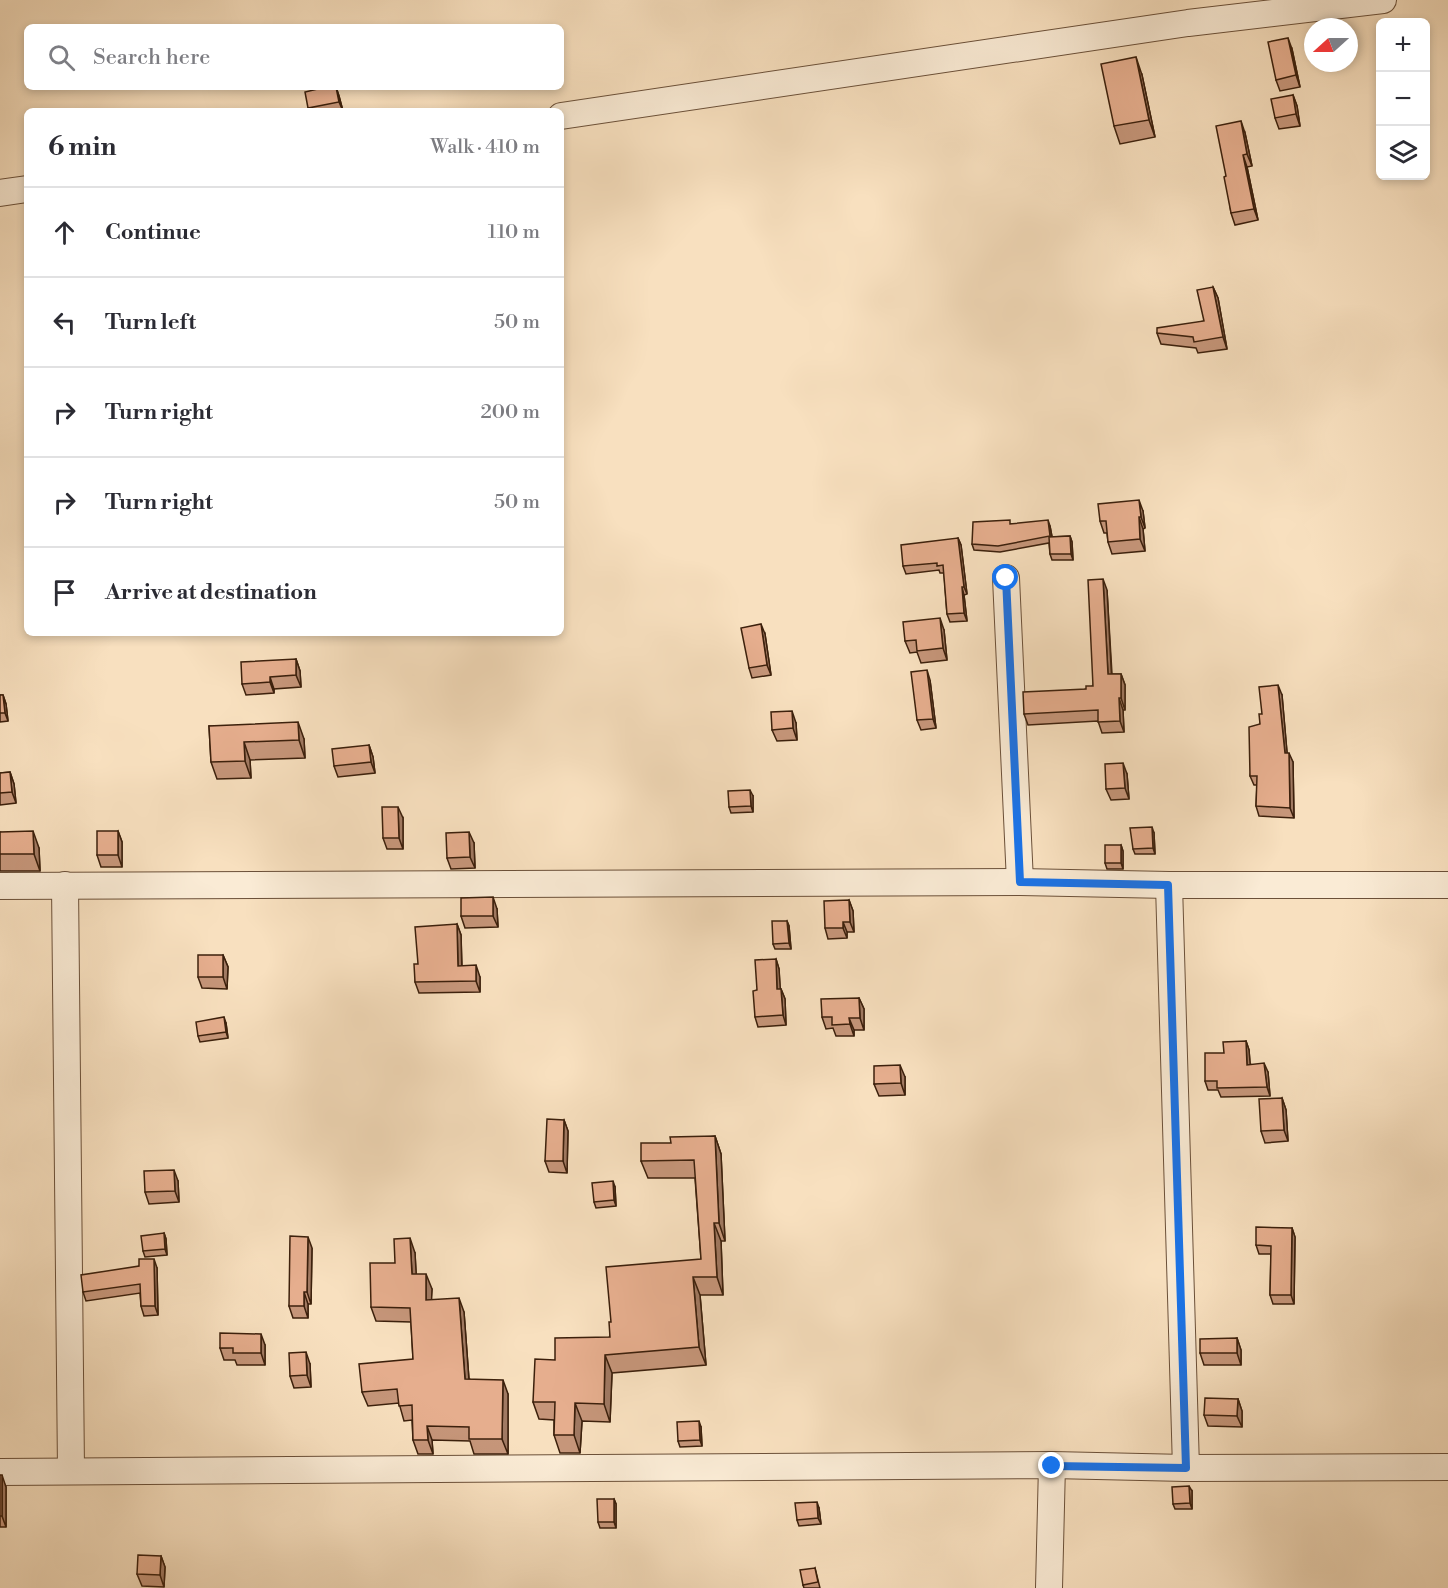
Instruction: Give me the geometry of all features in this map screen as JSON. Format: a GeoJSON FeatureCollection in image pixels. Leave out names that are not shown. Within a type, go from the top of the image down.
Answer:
{"type":"FeatureCollection","features":[{"type":"Feature","properties":{"kind":"street"},"geometry":{"type":"LineString","coordinates":[[564,116],[1188,23],[1383,0]]}},
{"type":"Feature","properties":{"kind":"street"},"geometry":{"type":"LineString","coordinates":[[0,193],[24,189]]}},
{"type":"Feature","properties":{"kind":"street"},"geometry":{"type":"LineString","coordinates":[[1006,578],[1020,882]]}},
{"type":"Feature","properties":{"kind":"street"},"geometry":{"type":"LineString","coordinates":[[0,886],[1020,882],[1168,885],[1448,885]]}},
{"type":"Feature","properties":{"kind":"street"},"geometry":{"type":"LineString","coordinates":[[65,885],[71,1470]]}},
{"type":"Feature","properties":{"kind":"street"},"geometry":{"type":"LineString","coordinates":[[1168,885],[1186,1468]]}},
{"type":"Feature","properties":{"kind":"street"},"geometry":{"type":"LineString","coordinates":[[1049,1588],[1052,1466]]}},
{"type":"Feature","properties":{"kind":"street"},"geometry":{"type":"LineString","coordinates":[[0,1472],[1052,1466],[1448,1467]]}},
{"type":"Feature","properties":{"kind":"building"},"geometry":{"type":"Polygon","coordinates":[[[1288,38],[1296,75],[1276,80],[1268,42],[1288,38]]]}},
{"type":"Feature","properties":{"kind":"building"},"geometry":{"type":"Polygon","coordinates":[[[1136,57],[1149,120],[1114,126],[1101,64],[1136,57]]]}},
{"type":"Feature","properties":{"kind":"building"},"geometry":{"type":"Polygon","coordinates":[[[337,90],[339,102],[308,108],[305,92],[337,90]]]}},
{"type":"Feature","properties":{"kind":"building"},"geometry":{"type":"Polygon","coordinates":[[[1293,95],[1296,114],[1275,118],[1271,99],[1293,95]]]}},
{"type":"Feature","properties":{"kind":"building"},"geometry":{"type":"Polygon","coordinates":[[[1241,121],[1247,154],[1243,155],[1254,209],[1231,213],[1216,126],[1241,121]]]}},
{"type":"Feature","properties":{"kind":"building"},"geometry":{"type":"Polygon","coordinates":[[[1213,287],[1223,337],[1194,342],[1193,337],[1157,333],[1157,328],[1204,321],[1197,290],[1213,287]]]}},
{"type":"Feature","properties":{"kind":"building"},"geometry":{"type":"Polygon","coordinates":[[[1139,500],[1140,539],[1108,542],[1106,521],[1100,521],[1098,504],[1139,500]]]}},
{"type":"Feature","properties":{"kind":"building"},"geometry":{"type":"Polygon","coordinates":[[[1010,520],[1010,524],[1048,520],[1050,536],[998,546],[972,544],[973,522],[1010,520]]]}},
{"type":"Feature","properties":{"kind":"building"},"geometry":{"type":"Polygon","coordinates":[[[1070,536],[1071,554],[1050,554],[1049,537],[1070,536]]]}},
{"type":"Feature","properties":{"kind":"building"},"geometry":{"type":"Polygon","coordinates":[[[958,538],[964,587],[962,587],[964,613],[947,614],[943,565],[937,566],[937,563],[903,566],[901,545],[958,538]]]}},
{"type":"Feature","properties":{"kind":"building"},"geometry":{"type":"Polygon","coordinates":[[[1103,579],[1108,674],[1121,674],[1120,721],[1098,722],[1098,710],[1024,714],[1023,692],[1086,689],[1086,686],[1093,686],[1088,580],[1103,579]]]}},
{"type":"Feature","properties":{"kind":"building"},"geometry":{"type":"Polygon","coordinates":[[[940,618],[943,648],[917,651],[916,640],[905,641],[903,622],[940,618]]]}},
{"type":"Feature","properties":{"kind":"building"},"geometry":{"type":"Polygon","coordinates":[[[761,624],[767,665],[749,668],[741,628],[761,624]]]}},
{"type":"Feature","properties":{"kind":"building"},"geometry":{"type":"Polygon","coordinates":[[[296,659],[296,675],[270,677],[270,682],[242,684],[241,662],[296,659]]]}},
{"type":"Feature","properties":{"kind":"building"},"geometry":{"type":"Polygon","coordinates":[[[927,670],[933,719],[917,720],[911,672],[927,670]]]}},
{"type":"Feature","properties":{"kind":"building"},"geometry":{"type":"Polygon","coordinates":[[[1278,685],[1285,753],[1289,753],[1290,808],[1256,806],[1257,776],[1250,776],[1249,727],[1260,724],[1259,714],[1262,714],[1259,687],[1278,685]]]}},
{"type":"Feature","properties":{"kind":"building"},"geometry":{"type":"Polygon","coordinates":[[[0,695],[3,695],[5,713],[0,713],[0,695]]]}},
{"type":"Feature","properties":{"kind":"building"},"geometry":{"type":"Polygon","coordinates":[[[792,711],[793,728],[772,730],[771,712],[792,711]]]}},
{"type":"Feature","properties":{"kind":"building"},"geometry":{"type":"Polygon","coordinates":[[[298,722],[299,740],[244,742],[245,761],[211,762],[209,726],[298,722]]]}},
{"type":"Feature","properties":{"kind":"building"},"geometry":{"type":"Polygon","coordinates":[[[369,745],[371,762],[334,766],[332,749],[369,745]]]}},
{"type":"Feature","properties":{"kind":"building"},"geometry":{"type":"Polygon","coordinates":[[[1123,763],[1125,788],[1106,789],[1105,764],[1123,763]]]}},
{"type":"Feature","properties":{"kind":"building"},"geometry":{"type":"Polygon","coordinates":[[[10,772],[12,792],[0,793],[0,773],[10,772]]]}},
{"type":"Feature","properties":{"kind":"building"},"geometry":{"type":"Polygon","coordinates":[[[750,790],[751,806],[729,807],[728,791],[750,790]]]}},
{"type":"Feature","properties":{"kind":"building"},"geometry":{"type":"Polygon","coordinates":[[[382,807],[398,807],[399,838],[383,838],[382,807]]]}},
{"type":"Feature","properties":{"kind":"building"},"geometry":{"type":"Polygon","coordinates":[[[1152,827],[1153,848],[1133,849],[1130,828],[1152,827]]]}},
{"type":"Feature","properties":{"kind":"building"},"geometry":{"type":"Polygon","coordinates":[[[33,831],[34,854],[0,854],[0,832],[33,831]]]}},
{"type":"Feature","properties":{"kind":"building"},"geometry":{"type":"Polygon","coordinates":[[[97,831],[118,831],[118,855],[97,855],[97,831]]]}},
{"type":"Feature","properties":{"kind":"building"},"geometry":{"type":"Polygon","coordinates":[[[469,832],[470,857],[447,858],[446,833],[469,832]]]}},
{"type":"Feature","properties":{"kind":"building"},"geometry":{"type":"Polygon","coordinates":[[[1105,845],[1121,845],[1121,863],[1105,863],[1105,845]]]}},
{"type":"Feature","properties":{"kind":"building"},"geometry":{"type":"Polygon","coordinates":[[[493,897],[493,916],[461,916],[461,898],[493,897]]]}},
{"type":"Feature","properties":{"kind":"building"},"geometry":{"type":"Polygon","coordinates":[[[849,900],[850,922],[843,922],[843,928],[825,928],[824,901],[849,900]]]}},
{"type":"Feature","properties":{"kind":"building"},"geometry":{"type":"Polygon","coordinates":[[[772,921],[787,921],[789,943],[773,944],[772,921]]]}},
{"type":"Feature","properties":{"kind":"building"},"geometry":{"type":"Polygon","coordinates":[[[457,924],[458,966],[476,965],[476,981],[415,982],[414,964],[418,964],[415,927],[457,924]]]}},
{"type":"Feature","properties":{"kind":"building"},"geometry":{"type":"Polygon","coordinates":[[[198,955],[223,955],[223,977],[198,977],[198,955]]]}},
{"type":"Feature","properties":{"kind":"building"},"geometry":{"type":"Polygon","coordinates":[[[776,959],[777,989],[781,989],[783,1015],[755,1017],[753,991],[757,990],[755,960],[776,959]]]}},
{"type":"Feature","properties":{"kind":"building"},"geometry":{"type":"Polygon","coordinates":[[[859,998],[860,1018],[849,1018],[850,1024],[832,1025],[832,1017],[822,1017],[821,999],[859,998]]]}},
{"type":"Feature","properties":{"kind":"building"},"geometry":{"type":"Polygon","coordinates":[[[224,1017],[226,1032],[198,1036],[196,1022],[224,1017]]]}},
{"type":"Feature","properties":{"kind":"building"},"geometry":{"type":"Polygon","coordinates":[[[1246,1041],[1247,1065],[1264,1063],[1267,1087],[1217,1088],[1217,1081],[1205,1081],[1205,1053],[1224,1053],[1223,1042],[1246,1041]]]}},
{"type":"Feature","properties":{"kind":"building"},"geometry":{"type":"Polygon","coordinates":[[[900,1065],[901,1083],[874,1084],[874,1066],[900,1065]]]}},
{"type":"Feature","properties":{"kind":"building"},"geometry":{"type":"Polygon","coordinates":[[[1282,1098],[1284,1130],[1261,1131],[1259,1099],[1282,1098]]]}},
{"type":"Feature","properties":{"kind":"building"},"geometry":{"type":"Polygon","coordinates":[[[547,1119],[564,1120],[563,1161],[545,1161],[547,1119]]]}},
{"type":"Feature","properties":{"kind":"building"},"geometry":{"type":"Polygon","coordinates":[[[715,1136],[719,1223],[714,1223],[717,1277],[693,1277],[699,1347],[605,1355],[604,1404],[575,1403],[574,1435],[554,1435],[555,1402],[533,1402],[535,1359],[555,1360],[555,1338],[610,1337],[609,1322],[611,1322],[606,1267],[701,1259],[694,1160],[641,1161],[641,1143],[671,1143],[670,1137],[715,1136]]]}},
{"type":"Feature","properties":{"kind":"building"},"geometry":{"type":"Polygon","coordinates":[[[174,1170],[175,1191],[145,1192],[144,1171],[174,1170]]]}},
{"type":"Feature","properties":{"kind":"building"},"geometry":{"type":"Polygon","coordinates":[[[613,1181],[614,1200],[594,1202],[592,1183],[613,1181]]]}},
{"type":"Feature","properties":{"kind":"building"},"geometry":{"type":"Polygon","coordinates":[[[1256,1227],[1292,1228],[1291,1295],[1270,1295],[1271,1246],[1256,1245],[1256,1227]]]}},
{"type":"Feature","properties":{"kind":"building"},"geometry":{"type":"Polygon","coordinates":[[[164,1233],[165,1249],[143,1251],[141,1236],[164,1233]]]}},
{"type":"Feature","properties":{"kind":"building"},"geometry":{"type":"Polygon","coordinates":[[[290,1236],[308,1237],[307,1292],[304,1292],[304,1306],[289,1306],[290,1236]]]}},
{"type":"Feature","properties":{"kind":"building"},"geometry":{"type":"Polygon","coordinates":[[[410,1238],[412,1274],[426,1274],[426,1300],[459,1298],[465,1379],[503,1380],[502,1439],[469,1439],[469,1427],[427,1426],[428,1440],[413,1440],[412,1405],[399,1406],[397,1389],[362,1392],[359,1364],[413,1359],[410,1308],[371,1307],[370,1263],[395,1263],[394,1239],[410,1238]]]}},
{"type":"Feature","properties":{"kind":"building"},"geometry":{"type":"Polygon","coordinates":[[[139,1259],[154,1259],[155,1306],[141,1306],[140,1284],[83,1292],[81,1275],[139,1266],[139,1259]]]}},
{"type":"Feature","properties":{"kind":"building"},"geometry":{"type":"Polygon","coordinates":[[[220,1333],[261,1334],[261,1353],[233,1353],[233,1348],[220,1348],[220,1333]]]}},
{"type":"Feature","properties":{"kind":"building"},"geometry":{"type":"Polygon","coordinates":[[[1237,1338],[1237,1353],[1200,1353],[1200,1339],[1237,1338]]]}},
{"type":"Feature","properties":{"kind":"building"},"geometry":{"type":"Polygon","coordinates":[[[306,1352],[307,1375],[290,1376],[289,1353],[306,1352]]]}},
{"type":"Feature","properties":{"kind":"building"},"geometry":{"type":"Polygon","coordinates":[[[1205,1398],[1238,1399],[1237,1416],[1204,1415],[1205,1398]]]}},
{"type":"Feature","properties":{"kind":"building"},"geometry":{"type":"Polygon","coordinates":[[[699,1421],[700,1440],[678,1441],[677,1422],[699,1421]]]}},
{"type":"Feature","properties":{"kind":"building"},"geometry":{"type":"Polygon","coordinates":[[[0,1475],[2,1475],[2,1516],[0,1516],[0,1475]]]}},
{"type":"Feature","properties":{"kind":"building"},"geometry":{"type":"Polygon","coordinates":[[[1189,1486],[1190,1503],[1173,1504],[1172,1487],[1189,1486]]]}},
{"type":"Feature","properties":{"kind":"building"},"geometry":{"type":"Polygon","coordinates":[[[597,1499],[614,1499],[614,1522],[598,1522],[597,1499]]]}},
{"type":"Feature","properties":{"kind":"building"},"geometry":{"type":"Polygon","coordinates":[[[817,1502],[818,1518],[797,1520],[795,1503],[817,1502]]]}},
{"type":"Feature","properties":{"kind":"building"},"geometry":{"type":"Polygon","coordinates":[[[138,1555],[161,1556],[160,1575],[137,1574],[138,1555]]]}},
{"type":"Feature","properties":{"kind":"building"},"geometry":{"type":"Polygon","coordinates":[[[815,1568],[818,1582],[803,1585],[800,1570],[815,1568]]]}},
{"type":"Feature","properties":{"kind":"route"},"geometry":{"type":"LineString","coordinates":[[1006,578],[1020,882],[1168,885],[1186,1468],[1052,1466]]}}]}
